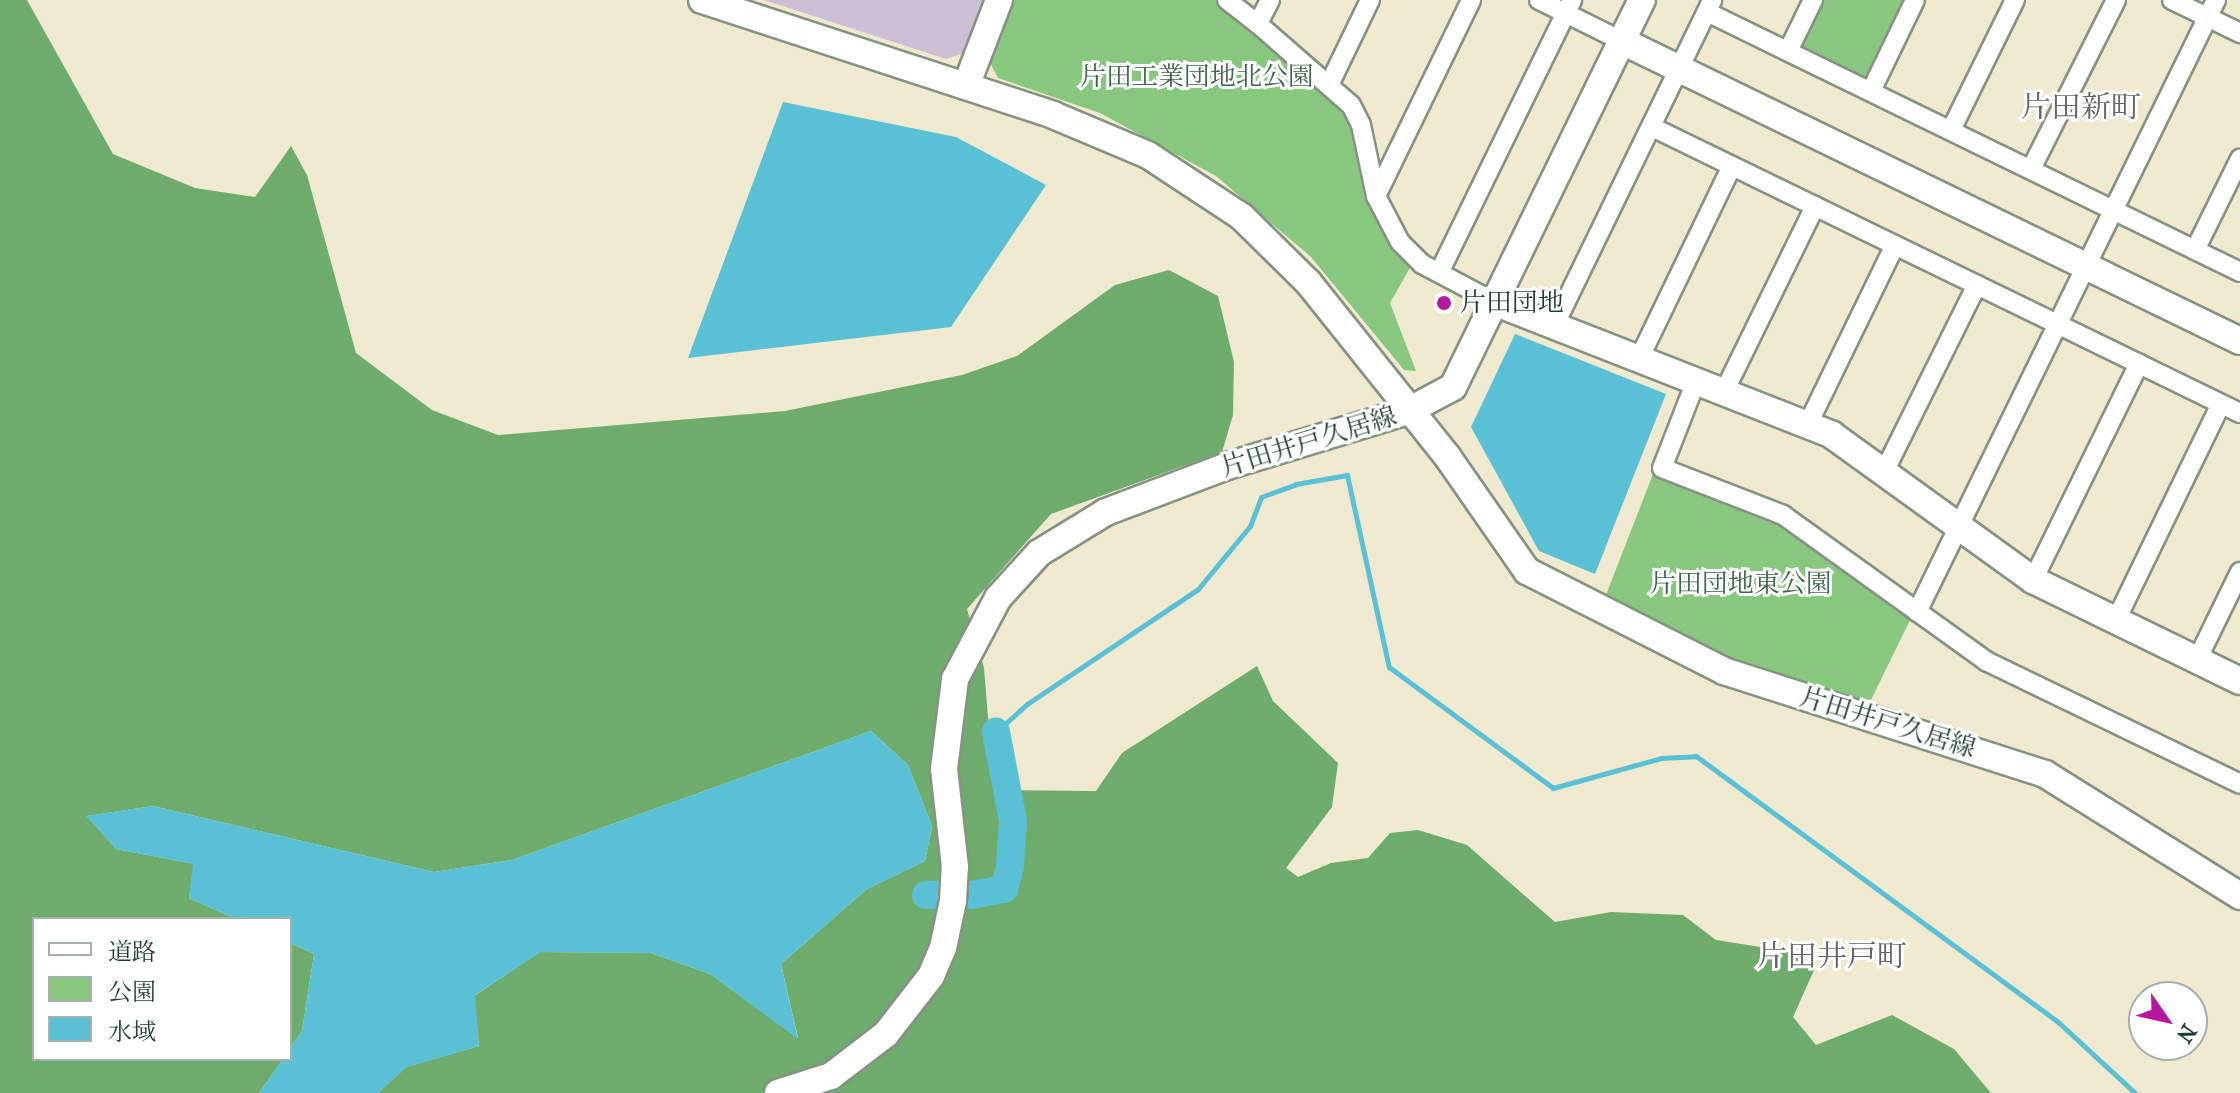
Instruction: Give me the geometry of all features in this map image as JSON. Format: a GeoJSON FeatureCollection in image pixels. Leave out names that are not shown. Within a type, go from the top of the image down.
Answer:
{"type":"FeatureCollection","features":[{"type":"Feature","properties":{"kind":"street"},"geometry":{"type":"LineString","coordinates":[[702,0],[966,86],[1121,141],[1242,217],[1308,282],[1408,411],[1453,387],[1642,0]]}},
{"type":"Feature","properties":{"kind":"street"},"geometry":{"type":"LineString","coordinates":[[966,86],[999,0]]}},
{"type":"Feature","properties":{"kind":"street"},"geometry":{"type":"LineString","coordinates":[[1227,0],[1330,83],[1361,125],[1376,196],[1400,242],[1439,273],[1496,303],[1808,424],[1884,472],[2033,580],[2240,681]]}},
{"type":"Feature","properties":{"kind":"street"},"geometry":{"type":"LineString","coordinates":[[1258,24],[1270,0]]}},
{"type":"Feature","properties":{"kind":"street"},"geometry":{"type":"LineString","coordinates":[[1330,83],[1370,0]]}},
{"type":"Feature","properties":{"kind":"street"},"geometry":{"type":"LineString","coordinates":[[1376,196],[1471,0]]}},
{"type":"Feature","properties":{"kind":"street"},"geometry":{"type":"LineString","coordinates":[[1539,0],[1568,6],[1622,41],[2240,341]]}},
{"type":"Feature","properties":{"kind":"street"},"geometry":{"type":"LineString","coordinates":[[1788,51],[1813,0]]}},
{"type":"Feature","properties":{"kind":"street"},"geometry":{"type":"LineString","coordinates":[[1871,91],[1915,0]]}},
{"type":"Feature","properties":{"kind":"street"},"geometry":{"type":"LineString","coordinates":[[1951,130],[2015,0]]}},
{"type":"Feature","properties":{"kind":"street"},"geometry":{"type":"LineString","coordinates":[[2031,169],[2116,0]]}},
{"type":"Feature","properties":{"kind":"street"},"geometry":{"type":"LineString","coordinates":[[2172,0],[2212,9],[2240,33]]}},
{"type":"Feature","properties":{"kind":"street"},"geometry":{"type":"LineString","coordinates":[[1439,273],[1568,6]]}},
{"type":"Feature","properties":{"kind":"street"},"geometry":{"type":"LineString","coordinates":[[1554,326],[1710,6],[1788,51],[2240,272]]}},
{"type":"Feature","properties":{"kind":"street"},"geometry":{"type":"LineString","coordinates":[[1917,612],[2212,9]]}},
{"type":"Feature","properties":{"kind":"street"},"geometry":{"type":"LineString","coordinates":[[1652,127],[2240,413]]}},
{"type":"Feature","properties":{"kind":"street"},"geometry":{"type":"LineString","coordinates":[[2195,250],[2240,159]]}},
{"type":"Feature","properties":{"kind":"street"},"geometry":{"type":"LineString","coordinates":[[1639,359],[1732,166]]}},
{"type":"Feature","properties":{"kind":"street"},"geometry":{"type":"LineString","coordinates":[[1724,392],[1815,206]]}},
{"type":"Feature","properties":{"kind":"street"},"geometry":{"type":"LineString","coordinates":[[1808,424],[1895,245]]}},
{"type":"Feature","properties":{"kind":"street"},"geometry":{"type":"LineString","coordinates":[[1884,472],[1977,285]]}},
{"type":"Feature","properties":{"kind":"street"},"geometry":{"type":"LineString","coordinates":[[2033,580],[2139,364]]}},
{"type":"Feature","properties":{"kind":"street"},"geometry":{"type":"LineString","coordinates":[[1696,381],[1662,468],[1783,515],[1986,661],[2240,784]]}},
{"type":"Feature","properties":{"kind":"street"},"geometry":{"type":"LineString","coordinates":[[2116,620],[2221,404]]}},
{"type":"Feature","properties":{"kind":"street","name":"片田井戸久居線"},"geometry":{"type":"LineString","coordinates":[[778,1093],[831,1076],[886,1034],[931,976],[943,948],[953,901],[955,867],[944,769],[955,679],[976,632],[1017,574],[1059,537],[1106,512],[1227,466],[1408,411],[1447,456],[1527,571],[1724,671],[2045,774],[2240,896]]}},
{"type":"Feature","properties":{"kind":"street"},"geometry":{"type":"LineString","coordinates":[[2197,660],[2240,572]]}},
{"type":"Feature","properties":{"kind":"shaded area"},"geometry":{"type":"Polygon","coordinates":[[[764,0],[989,0],[969,51],[946,59],[764,0]]]}},
{"type":"Feature","properties":{"kind":"green space"},"geometry":{"type":"Polygon","coordinates":[[[0,0],[27,0],[113,154],[195,188],[255,197],[291,146],[307,175],[356,353],[432,410],[498,435],[785,411],[962,375],[1017,356],[1115,285],[1169,270],[1218,296],[1234,362],[1233,415],[1222,452],[1051,514],[967,609],[984,668],[994,790],[1096,791],[1122,753],[1257,666],[1273,701],[1338,763],[1332,807],[1286,868],[1298,877],[1331,863],[1368,858],[1390,833],[1418,830],[1467,845],[1555,922],[1611,912],[1683,915],[1716,940],[1793,952],[1815,968],[1793,1017],[1816,1045],[1892,1015],[1954,1049],[1991,1093],[378,1093],[406,1067],[479,1046],[474,996],[540,952],[651,953],[710,974],[798,1038],[781,964],[867,889],[925,861],[932,826],[908,765],[871,731],[512,860],[434,872],[153,806],[87,816],[116,849],[194,864],[189,898],[232,917],[32,917],[32,1061],[282,1061],[259,1093],[0,1093],[0,0]]]}},
{"type":"Feature","properties":{"kind":"green space","name":"片田工業団地北公園"},"geometry":{"type":"Polygon","coordinates":[[[1007,0],[1218,0],[1342,108],[1353,127],[1378,223],[1411,266],[1390,303],[1416,371],[1404,370],[1311,257],[1216,176],[1100,113],[998,78],[986,55],[1007,0]]]}},
{"type":"Feature","properties":{"kind":"green space"},"geometry":{"type":"Polygon","coordinates":[[[1822,0],[1907,0],[1871,75],[1861,80],[1805,52],[1801,42],[1822,0]]]}},
{"type":"Feature","properties":{"kind":"green space","name":"片田団地東公園"},"geometry":{"type":"Polygon","coordinates":[[[1653,474],[1779,522],[1912,616],[1870,702],[1725,656],[1606,595],[1653,474]]]}},
{"type":"Feature","properties":{"kind":"green space"},"geometry":{"type":"Polygon","coordinates":[[[292,944],[314,954],[302,1031],[292,1045],[292,944]]]}},
{"type":"Feature","properties":{"kind":"water"},"geometry":{"type":"Polygon","coordinates":[[[783,102],[956,137],[1046,185],[951,327],[688,358],[783,102]]]}},
{"type":"Feature","properties":{"kind":"water"},"geometry":{"type":"Polygon","coordinates":[[[1515,334],[1666,394],[1595,574],[1539,551],[1471,427],[1515,334]]]}},
{"type":"Feature","properties":{"kind":"water"},"geometry":{"type":"Polygon","coordinates":[[[871,731],[908,765],[932,826],[925,861],[867,889],[781,964],[798,1039],[710,974],[651,953],[541,952],[475,995],[479,1046],[407,1067],[378,1093],[259,1093],[282,1061],[292,1061],[292,1045],[302,1031],[314,954],[292,944],[292,917],[232,917],[189,898],[193,864],[116,849],[86,816],[153,806],[434,872],[512,860],[871,731]]]}},
{"type":"Feature","properties":{"kind":"waterway"},"geometry":{"type":"LineString","coordinates":[[996,732],[1027,704],[1198,589],[1250,526],[1261,497],[1296,484],[1347,475],[1389,667],[1553,788],[1661,758],[1696,756],[2057,1021],[2135,1093]]}},
{"type":"Feature","properties":{"kind":"waterway"},"geometry":{"type":"LineString","coordinates":[[972,895],[1004,889],[1010,866],[1013,821],[996,732]]}},
{"type":"Feature","properties":{"kind":"waterway"},"geometry":{"type":"LineString","coordinates":[[926,895],[943,895]]}},
{"type":"Feature","properties":{"kind":"place","name":"片田団地"},"geometry":{"type":"Point","coordinates":[1444,303]}},
{"type":"Feature","properties":{"kind":"district","name":"片田新町"},"geometry":{"type":"Point","coordinates":[2081,108]}},
{"type":"Feature","properties":{"kind":"district","name":"片田井戸町"},"geometry":{"type":"Point","coordinates":[1832,957]}}]}
